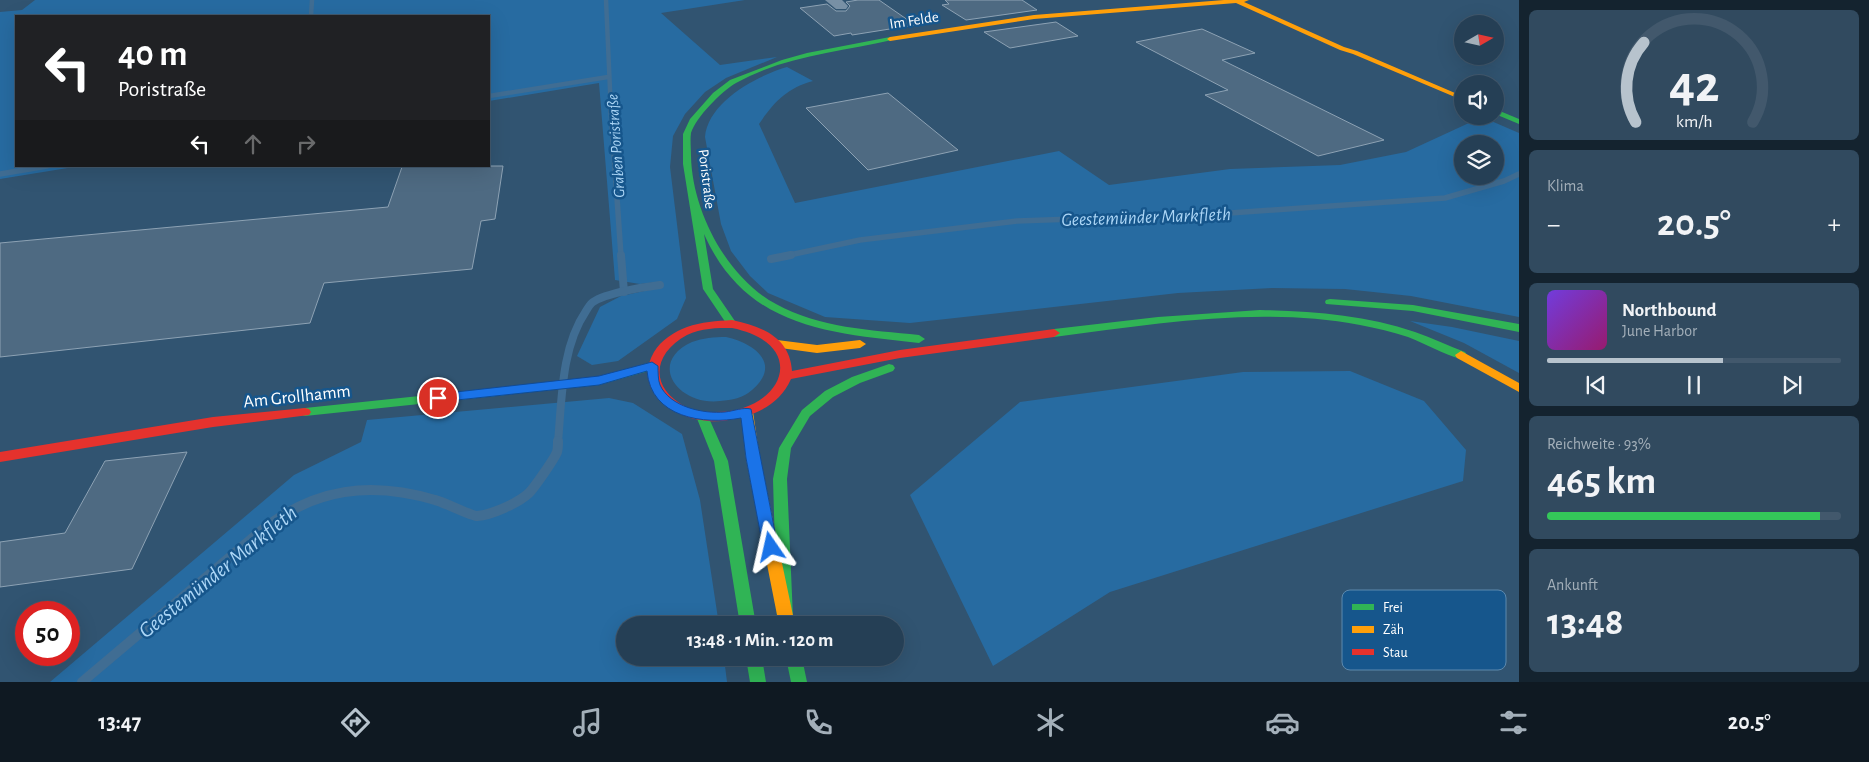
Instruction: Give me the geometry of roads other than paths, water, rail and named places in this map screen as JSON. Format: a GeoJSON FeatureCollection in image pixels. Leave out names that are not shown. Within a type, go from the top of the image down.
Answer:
{"type":"FeatureCollection","features":[{"type":"Feature","properties":{"kind":"main road","name":"Im Felde"},"geometry":{"type":"LineString","coordinates":[[1143,7],[1152,4],[1194,0]]}},
{"type":"Feature","properties":{"kind":"main road","name":"Im Felde"},"geometry":{"type":"LineString","coordinates":[[810,54],[881,40],[1025,18],[1239,0]]}},
{"type":"Feature","properties":{"kind":"main road"},"geometry":{"type":"LineString","coordinates":[[1239,0],[1342,49],[1355,52],[1454,95]]}},
{"type":"Feature","properties":{"kind":"main road"},"geometry":{"type":"LineString","coordinates":[[1253,0],[1355,52]]}},
{"type":"Feature","properties":{"kind":"main road","name":"Poristraße"},"geometry":{"type":"LineString","coordinates":[[732,324],[707,294],[687,164],[687,134],[694,119],[703,107],[733,82],[784,61],[810,54]]}},
{"type":"Feature","properties":{"kind":"main road"},"geometry":{"type":"LineString","coordinates":[[1504,116],[1519,122]]}},
{"type":"Feature","properties":{"kind":"main road"},"geometry":{"type":"LineString","coordinates":[[694,201],[716,248],[734,276],[759,300],[792,318],[870,333],[923,338],[817,348],[777,344]]}},
{"type":"Feature","properties":{"kind":"main road"},"geometry":{"type":"LineString","coordinates":[[1315,301],[1357,302],[1413,308],[1519,328]]}},
{"type":"Feature","properties":{"kind":"main road"},"geometry":{"type":"LineString","coordinates":[[975,332],[1232,303]]}},
{"type":"Feature","properties":{"kind":"main road"},"geometry":{"type":"LineString","coordinates":[[787,376],[845,363],[946,346],[1245,312],[1322,314],[1396,329],[1431,342],[1482,365],[1519,388]]}},
{"type":"Feature","properties":{"kind":"main road"},"geometry":{"type":"LineString","coordinates":[[697,322],[732,324],[765,334],[777,344],[786,359],[787,376],[780,390],[766,403],[747,412],[725,417],[702,416],[686,412],[645,384],[657,354],[666,342],[697,322]]}},
{"type":"Feature","properties":{"kind":"main road"},"geometry":{"type":"LineString","coordinates":[[786,616],[780,479],[785,448],[806,413],[828,394],[856,380],[946,346]]}},
{"type":"Feature","properties":{"kind":"main road","name":"Am Grollhamm"},"geometry":{"type":"LineString","coordinates":[[0,457],[213,422],[599,380],[652,366]]}},
{"type":"Feature","properties":{"kind":"main road","name":"Am Grollhamm"},"geometry":{"type":"LineString","coordinates":[[599,380],[645,384]]}},
{"type":"Feature","properties":{"kind":"main road"},"geometry":{"type":"LineString","coordinates":[[747,412],[753,458],[785,616]]}},
{"type":"Feature","properties":{"kind":"main road"},"geometry":{"type":"LineString","coordinates":[[702,416],[721,461],[747,616]]}},
{"type":"Feature","properties":{"kind":"main road"},"geometry":{"type":"LineString","coordinates":[[755,666],[758,682]]}},
{"type":"Feature","properties":{"kind":"main road"},"geometry":{"type":"LineString","coordinates":[[796,666],[799,682]]}},
{"type":"Feature","properties":{"kind":"waterway"},"geometry":{"type":"LineString","coordinates":[[311,15],[312,0]]}},
{"type":"Feature","properties":{"kind":"waterway","name":"Graben Poristraße"},"geometry":{"type":"LineString","coordinates":[[606,0],[611,112]]}},
{"type":"Feature","properties":{"kind":"waterway"},"geometry":{"type":"LineString","coordinates":[[490,96],[608,77]]}},
{"type":"Feature","properties":{"kind":"waterway","name":"Graben Poristraße"},"geometry":{"type":"LineString","coordinates":[[611,111],[621,256]]}},
{"type":"Feature","properties":{"kind":"waterway"},"geometry":{"type":"LineString","coordinates":[[0,174],[41,167]]}},
{"type":"Feature","properties":{"kind":"waterway","name":"Geestemünder Markfleth"},"geometry":{"type":"LineString","coordinates":[[785,256],[860,240],[1017,221],[1216,214],[1445,198],[1504,181],[1519,174]]}},
{"type":"Feature","properties":{"kind":"waterway","name":"Graben Poristraße"},"geometry":{"type":"LineString","coordinates":[[621,255],[624,291]]}},
{"type":"Feature","properties":{"kind":"waterway","name":"Geestemünder Markfleth"},"geometry":{"type":"LineString","coordinates":[[771,259],[791,255]]}},
{"type":"Feature","properties":{"kind":"waterway","name":"Geestemünder Markfleth"},"geometry":{"type":"LineString","coordinates":[[624,291],[660,285]]}},
{"type":"Feature","properties":{"kind":"waterway","name":"Geestemünder Markfleth"},"geometry":{"type":"LineString","coordinates":[[558,442],[564,374],[567,357],[578,325],[593,302],[624,291]]}},
{"type":"Feature","properties":{"kind":"waterway","name":"Geestemünder Markfleth"},"geometry":{"type":"LineString","coordinates":[[82,682],[262,530],[302,505],[344,492],[388,491],[435,500],[477,516],[483,515],[504,508],[529,493],[555,455],[558,449],[558,442]]}}]}
